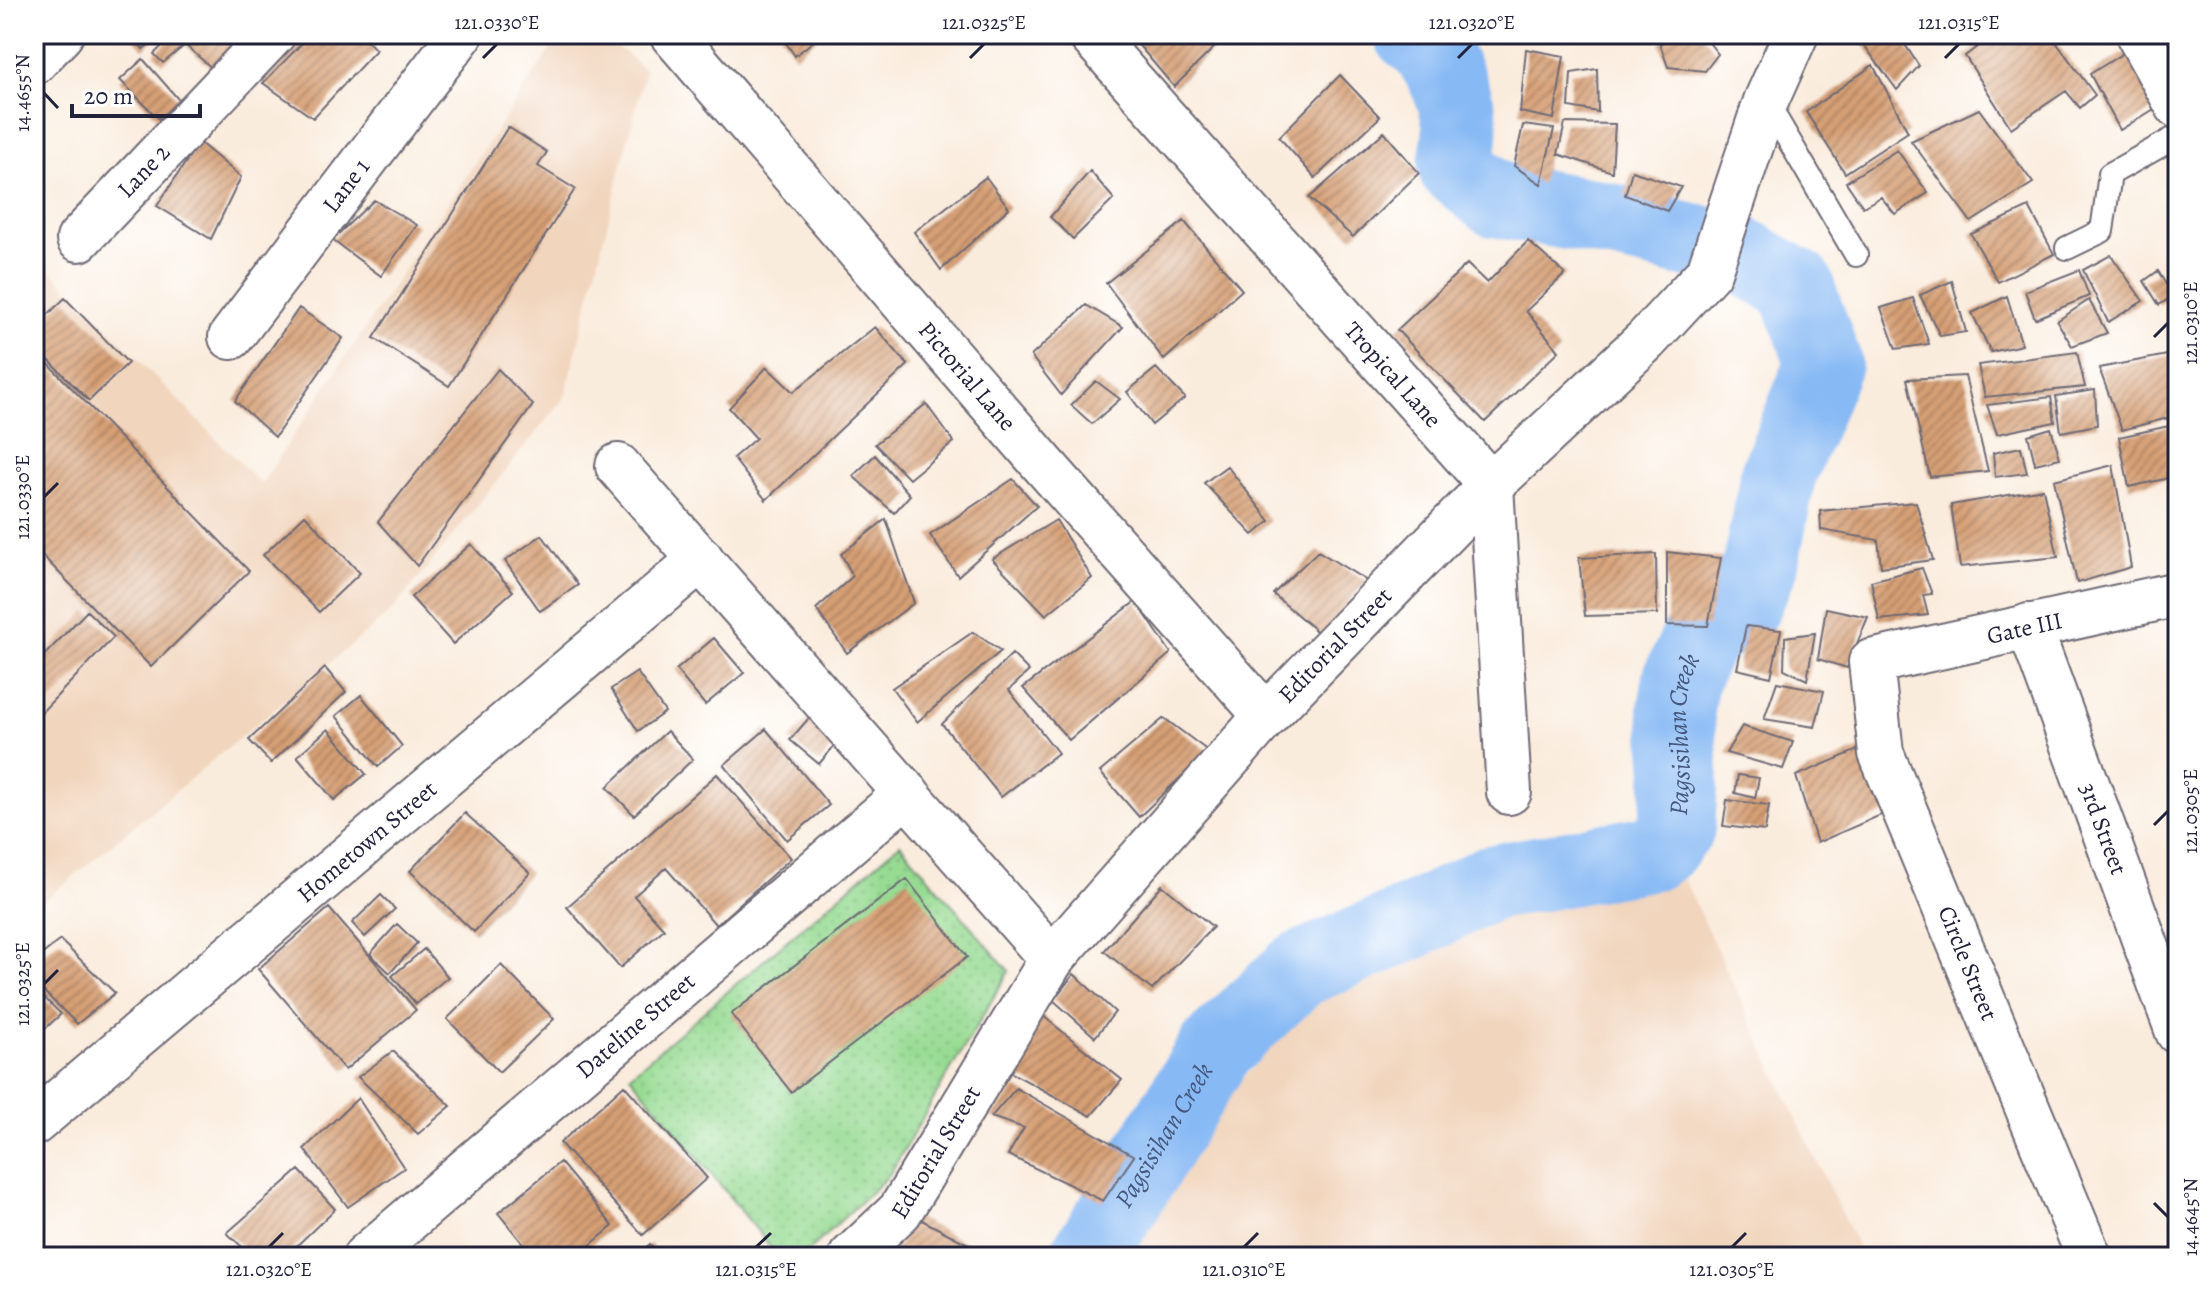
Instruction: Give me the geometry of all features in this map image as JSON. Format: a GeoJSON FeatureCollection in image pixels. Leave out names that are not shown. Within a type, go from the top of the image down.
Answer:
{"type":"FeatureCollection","features":[{"type":"Feature","properties":{"kind":"street"},"geometry":{"type":"LineString","coordinates":[[34,62],[61,34]]}},
{"type":"Feature","properties":{"kind":"street","name":"Lane 2"},"geometry":{"type":"LineString","coordinates":[[79,239],[273,34]]}},
{"type":"Feature","properties":{"kind":"street","name":"Lane 1"},"geometry":{"type":"LineString","coordinates":[[231,337],[461,34]]}},
{"type":"Feature","properties":{"kind":"street","name":"Pictorial Lane"},"geometry":{"type":"LineString","coordinates":[[672,34],[1043,464],[1266,716]]}},
{"type":"Feature","properties":{"kind":"street","name":"Tropical Lane"},"geometry":{"type":"LineString","coordinates":[[1090,34],[1491,485]]}},
{"type":"Feature","properties":{"kind":"street","name":"Editorial Street"},"geometry":{"type":"LineString","coordinates":[[851,1257],[900,1211],[1052,959],[1266,716],[1491,485],[1646,340],[1709,272],[1766,101],[1796,34]]}},
{"type":"Feature","properties":{"kind":"street"},"geometry":{"type":"LineString","coordinates":[[2138,34],[2178,106]]}},
{"type":"Feature","properties":{"kind":"street"},"geometry":{"type":"LineString","coordinates":[[618,466],[1052,959]]}},
{"type":"Feature","properties":{"kind":"street"},"geometry":{"type":"LineString","coordinates":[[1491,485],[1509,792]]}},
{"type":"Feature","properties":{"kind":"street","name":"Hometown Street"},"geometry":{"type":"LineString","coordinates":[[34,1123],[701,559]]}},
{"type":"Feature","properties":{"kind":"street","name":"Gate III"},"geometry":{"type":"LineString","coordinates":[[1871,662],[2178,594]]}},
{"type":"Feature","properties":{"kind":"street","name":"3rd Street"},"geometry":{"type":"LineString","coordinates":[[2029,626],[2178,1032]]}},
{"type":"Feature","properties":{"kind":"street","name":"Circle Street"},"geometry":{"type":"LineString","coordinates":[[1871,662],[1881,753],[2089,1257]]}},
{"type":"Feature","properties":{"kind":"street","name":"Dateline Street"},"geometry":{"type":"LineString","coordinates":[[365,1257],[907,793]]}},
{"type":"Feature","properties":{"kind":"lane"},"geometry":{"type":"LineString","coordinates":[[1766,101],[1856,255]]}},
{"type":"Feature","properties":{"kind":"lane"},"geometry":{"type":"LineString","coordinates":[[2067,248],[2102,231],[2110,174],[2178,136]]}},
{"type":"Feature","properties":{"kind":"shaded area"},"geometry":{"type":"Polygon","coordinates":[[[561,34],[602,34],[645,70],[565,397],[391,612],[34,909],[34,265],[40,260],[261,484],[561,34]]]}},
{"type":"Feature","properties":{"kind":"shaded area"},"geometry":{"type":"Polygon","coordinates":[[[1677,865],[1862,1257],[1105,1257],[1182,1142],[1343,973],[1489,914],[1677,865]]]}},
{"type":"Feature","properties":{"kind":"green space"},"geometry":{"type":"Polygon","coordinates":[[[900,844],[1009,971],[889,1175],[802,1257],[779,1257],[630,1075],[900,844]]]}},
{"type":"Feature","properties":{"kind":"building"},"geometry":{"type":"Polygon","coordinates":[[[130,34],[161,34],[143,49],[130,34]]]}},
{"type":"Feature","properties":{"kind":"building"},"geometry":{"type":"Polygon","coordinates":[[[174,34],[227,34],[241,46],[214,70],[185,45],[163,63],[154,54],[174,34]]]}},
{"type":"Feature","properties":{"kind":"building"},"geometry":{"type":"Polygon","coordinates":[[[311,34],[361,34],[376,50],[313,118],[263,83],[311,34]]]}},
{"type":"Feature","properties":{"kind":"building"},"geometry":{"type":"Polygon","coordinates":[[[780,34],[822,34],[795,56],[780,34]]]}},
{"type":"Feature","properties":{"kind":"building"},"geometry":{"type":"Polygon","coordinates":[[[1228,34],[1174,87],[1131,36],[1228,34]]]}},
{"type":"Feature","properties":{"kind":"building"},"geometry":{"type":"Polygon","coordinates":[[[1668,34],[1702,34],[1718,54],[1705,71],[1668,67],[1660,44],[1668,34]]]}},
{"type":"Feature","properties":{"kind":"building"},"geometry":{"type":"Polygon","coordinates":[[[1856,34],[1898,34],[1919,66],[1897,90],[1856,34]]]}},
{"type":"Feature","properties":{"kind":"building"},"geometry":{"type":"Polygon","coordinates":[[[1994,34],[2050,34],[2095,95],[2080,108],[2066,91],[2011,128],[1965,56],[1994,34]]]}},
{"type":"Feature","properties":{"kind":"building"},"geometry":{"type":"Polygon","coordinates":[[[2155,34],[2178,34],[2178,62],[2155,34]]]}},
{"type":"Feature","properties":{"kind":"building"},"geometry":{"type":"Polygon","coordinates":[[[1526,49],[1564,56],[1554,119],[1520,112],[1526,49]]]}},
{"type":"Feature","properties":{"kind":"building"},"geometry":{"type":"Polygon","coordinates":[[[2125,52],[2159,106],[2120,130],[2090,74],[2125,52]]]}},
{"type":"Feature","properties":{"kind":"building"},"geometry":{"type":"Polygon","coordinates":[[[143,59],[179,100],[159,119],[120,80],[143,59]]]}},
{"type":"Feature","properties":{"kind":"building"},"geometry":{"type":"Polygon","coordinates":[[[1873,65],[1908,132],[1845,173],[1806,112],[1873,65]]]}},
{"type":"Feature","properties":{"kind":"building"},"geometry":{"type":"Polygon","coordinates":[[[1597,69],[1598,112],[1569,107],[1571,73],[1597,69]]]}},
{"type":"Feature","properties":{"kind":"building"},"geometry":{"type":"Polygon","coordinates":[[[1340,75],[1380,117],[1315,178],[1279,137],[1340,75]]]}},
{"type":"Feature","properties":{"kind":"building"},"geometry":{"type":"Polygon","coordinates":[[[1979,109],[2033,183],[1971,222],[1911,141],[1979,109]]]}},
{"type":"Feature","properties":{"kind":"building"},"geometry":{"type":"Polygon","coordinates":[[[1565,123],[1615,124],[1612,172],[1558,154],[1565,123]]]}},
{"type":"Feature","properties":{"kind":"building"},"geometry":{"type":"Polygon","coordinates":[[[1523,125],[1554,129],[1541,184],[1514,166],[1523,125]]]}},
{"type":"Feature","properties":{"kind":"building"},"geometry":{"type":"Polygon","coordinates":[[[508,127],[547,152],[538,166],[575,189],[449,386],[374,338],[508,127]]]}},
{"type":"Feature","properties":{"kind":"building"},"geometry":{"type":"Polygon","coordinates":[[[1384,132],[1419,173],[1353,237],[1309,198],[1384,132]]]}},
{"type":"Feature","properties":{"kind":"building"},"geometry":{"type":"Polygon","coordinates":[[[199,142],[241,177],[211,239],[157,206],[199,142]]]}},
{"type":"Feature","properties":{"kind":"building"},"geometry":{"type":"Polygon","coordinates":[[[1897,150],[1928,193],[1895,214],[1881,197],[1863,207],[1846,182],[1897,150]]]}},
{"type":"Feature","properties":{"kind":"building"},"geometry":{"type":"Polygon","coordinates":[[[1090,171],[1114,199],[1073,239],[1050,217],[1090,171]]]}},
{"type":"Feature","properties":{"kind":"building"},"geometry":{"type":"Polygon","coordinates":[[[1632,171],[1681,187],[1667,211],[1625,195],[1632,171]]]}},
{"type":"Feature","properties":{"kind":"building"},"geometry":{"type":"Polygon","coordinates":[[[986,177],[1009,208],[941,270],[914,232],[986,177]]]}},
{"type":"Feature","properties":{"kind":"building"},"geometry":{"type":"Polygon","coordinates":[[[374,200],[417,225],[381,276],[332,240],[374,200]]]}},
{"type":"Feature","properties":{"kind":"building"},"geometry":{"type":"Polygon","coordinates":[[[2029,207],[2054,254],[1998,282],[1971,234],[2029,207]]]}},
{"type":"Feature","properties":{"kind":"building"},"geometry":{"type":"Polygon","coordinates":[[[1184,221],[1242,290],[1164,360],[1106,283],[1184,221]]]}},
{"type":"Feature","properties":{"kind":"building"},"geometry":{"type":"Polygon","coordinates":[[[1528,241],[1565,274],[1526,311],[1559,351],[1485,422],[1397,330],[1467,264],[1487,283],[1528,241]]]}},
{"type":"Feature","properties":{"kind":"building"},"geometry":{"type":"Polygon","coordinates":[[[2111,255],[2143,301],[2108,322],[2083,270],[2111,255]]]}},
{"type":"Feature","properties":{"kind":"building"},"geometry":{"type":"Polygon","coordinates":[[[2079,270],[2089,296],[2035,319],[2025,291],[2079,270]]]}},
{"type":"Feature","properties":{"kind":"building"},"geometry":{"type":"Polygon","coordinates":[[[2158,271],[2173,296],[2159,305],[2144,281],[2158,271]]]}},
{"type":"Feature","properties":{"kind":"building"},"geometry":{"type":"Polygon","coordinates":[[[1952,281],[1966,332],[1940,336],[1920,295],[1952,281]]]}},
{"type":"Feature","properties":{"kind":"building"},"geometry":{"type":"Polygon","coordinates":[[[2007,296],[2022,345],[1991,352],[1972,313],[2007,296]]]}},
{"type":"Feature","properties":{"kind":"building"},"geometry":{"type":"Polygon","coordinates":[[[65,298],[128,363],[89,401],[34,345],[34,328],[65,298]]]}},
{"type":"Feature","properties":{"kind":"building"},"geometry":{"type":"Polygon","coordinates":[[[1913,298],[1929,344],[1896,349],[1881,308],[1913,298]]]}},
{"type":"Feature","properties":{"kind":"building"},"geometry":{"type":"Polygon","coordinates":[[[2089,300],[2107,333],[2072,346],[2057,321],[2089,300]]]}},
{"type":"Feature","properties":{"kind":"building"},"geometry":{"type":"Polygon","coordinates":[[[1086,305],[1123,327],[1061,395],[1031,356],[1086,305]]]}},
{"type":"Feature","properties":{"kind":"building"},"geometry":{"type":"Polygon","coordinates":[[[299,308],[343,338],[275,437],[235,401],[299,308]]]}},
{"type":"Feature","properties":{"kind":"building"},"geometry":{"type":"Polygon","coordinates":[[[875,327],[908,365],[766,500],[733,458],[756,438],[729,408],[767,367],[793,392],[875,327]]]}},
{"type":"Feature","properties":{"kind":"building"},"geometry":{"type":"Polygon","coordinates":[[[34,349],[249,571],[151,667],[34,547],[34,349]]]}},
{"type":"Feature","properties":{"kind":"building"},"geometry":{"type":"Polygon","coordinates":[[[2077,352],[2085,387],[1985,397],[1978,365],[2077,352]]]}},
{"type":"Feature","properties":{"kind":"building"},"geometry":{"type":"Polygon","coordinates":[[[2178,353],[2178,430],[2173,431],[2168,418],[2122,430],[2099,368],[2178,353]]]}},
{"type":"Feature","properties":{"kind":"building"},"geometry":{"type":"Polygon","coordinates":[[[1156,368],[1185,398],[1152,425],[1127,392],[1156,368]]]}},
{"type":"Feature","properties":{"kind":"building"},"geometry":{"type":"Polygon","coordinates":[[[498,369],[533,405],[417,566],[378,522],[498,369]]]}},
{"type":"Feature","properties":{"kind":"building"},"geometry":{"type":"Polygon","coordinates":[[[1965,376],[1988,471],[1930,477],[1907,379],[1965,376]]]}},
{"type":"Feature","properties":{"kind":"building"},"geometry":{"type":"Polygon","coordinates":[[[1096,381],[1120,399],[1092,424],[1071,405],[1096,381]]]}},
{"type":"Feature","properties":{"kind":"building"},"geometry":{"type":"Polygon","coordinates":[[[2095,390],[2097,425],[2061,432],[2056,396],[2095,390]]]}},
{"type":"Feature","properties":{"kind":"building"},"geometry":{"type":"Polygon","coordinates":[[[2051,397],[2055,422],[1997,434],[1987,405],[2051,397]]]}},
{"type":"Feature","properties":{"kind":"building"},"geometry":{"type":"Polygon","coordinates":[[[926,404],[954,442],[909,479],[875,444],[926,404]]]}},
{"type":"Feature","properties":{"kind":"building"},"geometry":{"type":"Polygon","coordinates":[[[2169,426],[2178,476],[2129,487],[2119,437],[2169,426]]]}},
{"type":"Feature","properties":{"kind":"building"},"geometry":{"type":"Polygon","coordinates":[[[2051,428],[2060,458],[2035,464],[2028,435],[2051,428]]]}},
{"type":"Feature","properties":{"kind":"building"},"geometry":{"type":"Polygon","coordinates":[[[2021,447],[2027,473],[1995,477],[1993,453],[2021,447]]]}},
{"type":"Feature","properties":{"kind":"building"},"geometry":{"type":"Polygon","coordinates":[[[875,455],[910,495],[894,513],[853,476],[875,455]]]}},
{"type":"Feature","properties":{"kind":"building"},"geometry":{"type":"Polygon","coordinates":[[[2113,465],[2131,567],[2077,583],[2054,480],[2113,465]]]}},
{"type":"Feature","properties":{"kind":"building"},"geometry":{"type":"Polygon","coordinates":[[[1227,466],[1270,521],[1253,535],[1204,483],[1227,466]]]}},
{"type":"Feature","properties":{"kind":"building"},"geometry":{"type":"Polygon","coordinates":[[[1013,479],[1037,506],[958,576],[930,535],[1013,479]]]}},
{"type":"Feature","properties":{"kind":"building"},"geometry":{"type":"Polygon","coordinates":[[[2043,489],[2058,557],[1960,567],[1951,505],[2043,489]]]}},
{"type":"Feature","properties":{"kind":"building"},"geometry":{"type":"Polygon","coordinates":[[[1916,502],[1933,560],[1881,567],[1878,540],[1821,530],[1820,511],[1916,502]]]}},
{"type":"Feature","properties":{"kind":"building"},"geometry":{"type":"Polygon","coordinates":[[[305,515],[360,573],[319,612],[263,555],[305,515]]]}},
{"type":"Feature","properties":{"kind":"building"},"geometry":{"type":"Polygon","coordinates":[[[886,519],[914,603],[847,653],[816,609],[853,576],[841,554],[886,519]]]}},
{"type":"Feature","properties":{"kind":"building"},"geometry":{"type":"Polygon","coordinates":[[[1056,520],[1092,578],[1046,615],[992,559],[1056,520]]]}},
{"type":"Feature","properties":{"kind":"building"},"geometry":{"type":"Polygon","coordinates":[[[542,535],[578,585],[540,611],[505,561],[542,535]]]}},
{"type":"Feature","properties":{"kind":"building"},"geometry":{"type":"Polygon","coordinates":[[[471,544],[513,591],[453,644],[411,597],[471,544]]]}},
{"type":"Feature","properties":{"kind":"building"},"geometry":{"type":"Polygon","coordinates":[[[1318,551],[1367,581],[1321,635],[1273,594],[1318,551]]]}},
{"type":"Feature","properties":{"kind":"building"},"geometry":{"type":"Polygon","coordinates":[[[1667,552],[1721,558],[1708,626],[1667,625],[1667,552]]]}},
{"type":"Feature","properties":{"kind":"building"},"geometry":{"type":"Polygon","coordinates":[[[1656,554],[1657,614],[1585,616],[1579,558],[1656,554]]]}},
{"type":"Feature","properties":{"kind":"building"},"geometry":{"type":"Polygon","coordinates":[[[1922,568],[1932,594],[1923,595],[1928,615],[1879,620],[1871,581],[1922,568]]]}},
{"type":"Feature","properties":{"kind":"building"},"geometry":{"type":"Polygon","coordinates":[[[1136,601],[1171,653],[1069,740],[1023,688],[1136,601]]]}},
{"type":"Feature","properties":{"kind":"building"},"geometry":{"type":"Polygon","coordinates":[[[1826,608],[1868,617],[1847,668],[1818,659],[1826,608]]]}},
{"type":"Feature","properties":{"kind":"building"},"geometry":{"type":"Polygon","coordinates":[[[87,611],[114,637],[34,720],[34,666],[87,611]]]}},
{"type":"Feature","properties":{"kind":"building"},"geometry":{"type":"Polygon","coordinates":[[[1746,626],[1781,630],[1771,677],[1737,669],[1746,626]]]}},
{"type":"Feature","properties":{"kind":"building"},"geometry":{"type":"Polygon","coordinates":[[[973,632],[1001,651],[917,722],[892,688],[973,632]]]}},
{"type":"Feature","properties":{"kind":"building"},"geometry":{"type":"Polygon","coordinates":[[[1815,633],[1807,680],[1784,669],[1785,637],[1815,633]]]}},
{"type":"Feature","properties":{"kind":"building"},"geometry":{"type":"Polygon","coordinates":[[[714,638],[744,673],[705,705],[676,670],[714,638]]]}},
{"type":"Feature","properties":{"kind":"building"},"geometry":{"type":"Polygon","coordinates":[[[1012,654],[1029,671],[1009,690],[1058,753],[1001,797],[942,724],[1012,654]]]}},
{"type":"Feature","properties":{"kind":"building"},"geometry":{"type":"Polygon","coordinates":[[[325,668],[346,692],[271,763],[249,740],[325,668]]]}},
{"type":"Feature","properties":{"kind":"building"},"geometry":{"type":"Polygon","coordinates":[[[637,672],[665,712],[638,731],[611,689],[637,672]]]}},
{"type":"Feature","properties":{"kind":"building"},"geometry":{"type":"Polygon","coordinates":[[[1777,682],[1824,691],[1815,727],[1764,719],[1777,682]]]}},
{"type":"Feature","properties":{"kind":"building"},"geometry":{"type":"Polygon","coordinates":[[[361,695],[402,746],[378,767],[336,716],[361,695]]]}},
{"type":"Feature","properties":{"kind":"building"},"geometry":{"type":"Polygon","coordinates":[[[815,711],[843,735],[819,764],[790,740],[815,711]]]}},
{"type":"Feature","properties":{"kind":"building"},"geometry":{"type":"Polygon","coordinates":[[[1164,718],[1208,751],[1139,817],[1100,772],[1164,718]]]}},
{"type":"Feature","properties":{"kind":"building"},"geometry":{"type":"Polygon","coordinates":[[[1742,726],[1793,742],[1783,769],[1726,753],[1742,726]]]}},
{"type":"Feature","properties":{"kind":"building"},"geometry":{"type":"Polygon","coordinates":[[[328,729],[366,774],[334,800],[297,756],[328,729]]]}},
{"type":"Feature","properties":{"kind":"building"},"geometry":{"type":"Polygon","coordinates":[[[766,729],[829,805],[787,840],[724,765],[766,729]]]}},
{"type":"Feature","properties":{"kind":"building"},"geometry":{"type":"Polygon","coordinates":[[[667,731],[693,759],[634,815],[607,787],[667,731]]]}},
{"type":"Feature","properties":{"kind":"building"},"geometry":{"type":"Polygon","coordinates":[[[1874,743],[1897,808],[1817,843],[1796,776],[1874,743]]]}},
{"type":"Feature","properties":{"kind":"building"},"geometry":{"type":"Polygon","coordinates":[[[717,774],[791,858],[716,925],[666,868],[634,896],[664,929],[620,968],[567,907],[717,774]]]}},
{"type":"Feature","properties":{"kind":"building"},"geometry":{"type":"Polygon","coordinates":[[[1738,775],[1759,778],[1755,798],[1735,793],[1738,775]]]}},
{"type":"Feature","properties":{"kind":"building"},"geometry":{"type":"Polygon","coordinates":[[[1727,800],[1769,805],[1765,831],[1723,826],[1727,800]]]}},
{"type":"Feature","properties":{"kind":"building"},"geometry":{"type":"Polygon","coordinates":[[[465,813],[530,873],[474,932],[410,871],[465,813]]]}},
{"type":"Feature","properties":{"kind":"building"},"geometry":{"type":"Polygon","coordinates":[[[907,879],[967,957],[791,1092],[731,1014],[907,879]]]}},
{"type":"Feature","properties":{"kind":"building"},"geometry":{"type":"Polygon","coordinates":[[[1162,885],[1213,927],[1152,990],[1104,951],[1162,885]]]}},
{"type":"Feature","properties":{"kind":"building"},"geometry":{"type":"Polygon","coordinates":[[[381,895],[395,909],[365,937],[352,923],[381,895]]]}},
{"type":"Feature","properties":{"kind":"building"},"geometry":{"type":"Polygon","coordinates":[[[329,908],[416,1010],[345,1070],[258,969],[329,908]]]}},
{"type":"Feature","properties":{"kind":"building"},"geometry":{"type":"Polygon","coordinates":[[[397,924],[417,943],[390,973],[370,954],[397,924]]]}},
{"type":"Feature","properties":{"kind":"building"},"geometry":{"type":"Polygon","coordinates":[[[60,940],[115,993],[77,1024],[34,982],[34,961],[60,940]]]}},
{"type":"Feature","properties":{"kind":"building"},"geometry":{"type":"Polygon","coordinates":[[[424,949],[448,977],[416,1004],[392,976],[424,949]]]}},
{"type":"Feature","properties":{"kind":"building"},"geometry":{"type":"Polygon","coordinates":[[[501,965],[554,1019],[499,1072],[447,1019],[501,965]]]}},
{"type":"Feature","properties":{"kind":"building"},"geometry":{"type":"Polygon","coordinates":[[[1074,974],[1115,1012],[1095,1037],[1053,1000],[1074,974]]]}},
{"type":"Feature","properties":{"kind":"building"},"geometry":{"type":"Polygon","coordinates":[[[34,988],[61,1014],[34,1039],[34,988]]]}},
{"type":"Feature","properties":{"kind":"building"},"geometry":{"type":"Polygon","coordinates":[[[1042,1015],[1122,1080],[1091,1116],[1008,1071],[1042,1015]]]}},
{"type":"Feature","properties":{"kind":"building"},"geometry":{"type":"Polygon","coordinates":[[[393,1051],[451,1106],[418,1134],[358,1077],[393,1051]]]}},
{"type":"Feature","properties":{"kind":"building"},"geometry":{"type":"Polygon","coordinates":[[[624,1085],[707,1178],[643,1235],[560,1143],[624,1085]]]}},
{"type":"Feature","properties":{"kind":"building"},"geometry":{"type":"Polygon","coordinates":[[[1016,1088],[1134,1156],[1103,1201],[1008,1155],[1024,1128],[991,1117],[1016,1088]]]}},
{"type":"Feature","properties":{"kind":"building"},"geometry":{"type":"Polygon","coordinates":[[[358,1098],[404,1168],[348,1207],[304,1149],[358,1098]]]}},
{"type":"Feature","properties":{"kind":"building"},"geometry":{"type":"Polygon","coordinates":[[[560,1162],[613,1226],[576,1257],[534,1257],[498,1213],[560,1162]]]}},
{"type":"Feature","properties":{"kind":"building"},"geometry":{"type":"Polygon","coordinates":[[[299,1170],[335,1209],[285,1257],[253,1257],[227,1233],[299,1170]]]}},
{"type":"Feature","properties":{"kind":"building"},"geometry":{"type":"Polygon","coordinates":[[[916,1217],[993,1257],[890,1257],[916,1217]]]}},
{"type":"Feature","properties":{"kind":"building"},"geometry":{"type":"Polygon","coordinates":[[[650,1244],[661,1257],[635,1257],[650,1244]]]}},
{"type":"Feature","properties":{"kind":"waterway","name":"Pagsisihan Creek"},"geometry":{"type":"LineString","coordinates":[[1087,1257],[1215,1050],[1299,970],[1409,923],[1490,883],[1654,852],[1664,844],[1677,827],[1681,770],[1676,709],[1681,678],[1700,637],[1743,604],[1760,566],[1778,475],[1824,363],[1796,286],[1737,252],[1585,215],[1495,199],[1456,167],[1460,127],[1454,98],[1437,61],[1412,34]]}}]}
